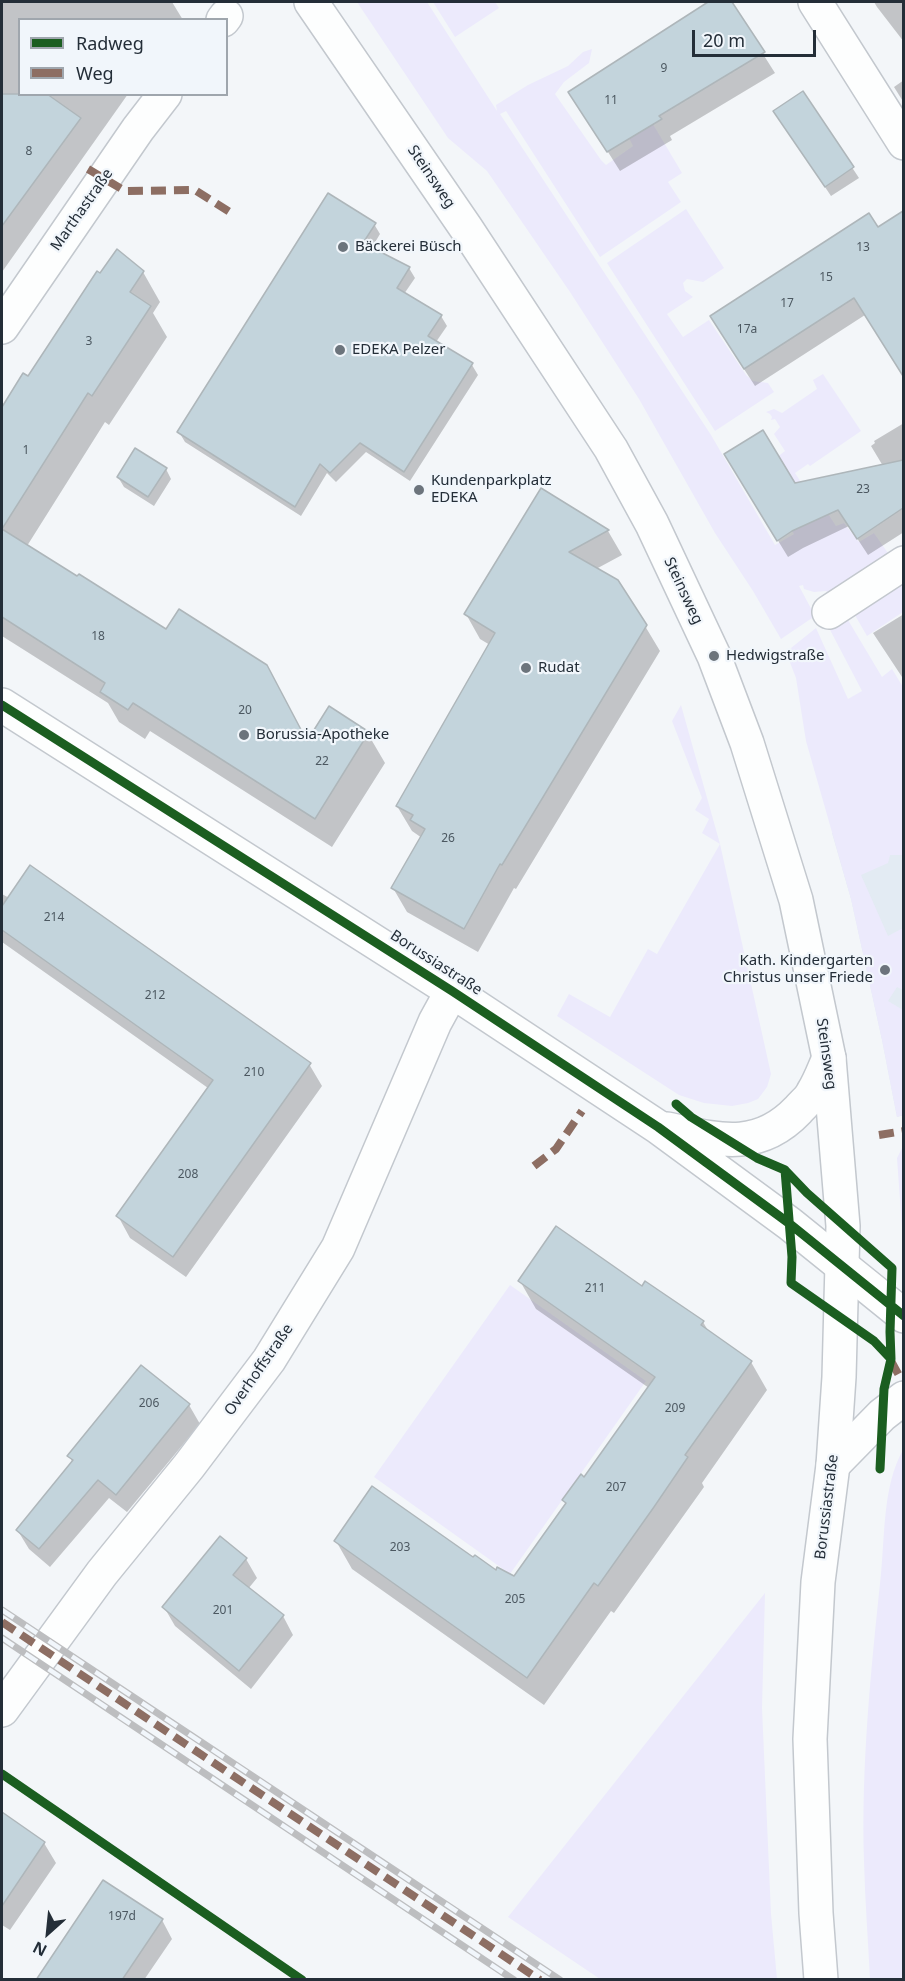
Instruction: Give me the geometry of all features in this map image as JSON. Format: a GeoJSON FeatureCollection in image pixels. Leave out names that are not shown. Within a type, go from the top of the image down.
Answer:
{"type":"FeatureCollection","features":[{"type":"Feature","properties":{"kind":"street","name":"Steinsweg"},"geometry":{"type":"LineString","coordinates":[[311,2],[472,237],[611,449],[652,524],[714,656],[770,810],[796,900],[829,1058],[843,1226],[842,1265]]}},
{"type":"Feature","properties":{"kind":"street"},"geometry":{"type":"LineString","coordinates":[[815,2],[903,143]]}},
{"type":"Feature","properties":{"kind":"street","name":"Marthastraße"},"geometry":{"type":"LineString","coordinates":[[2,327],[131,139],[163,96]]}},
{"type":"Feature","properties":{"kind":"street"},"geometry":{"type":"LineString","coordinates":[[829,612],[903,563]]}},
{"type":"Feature","properties":{"kind":"street","name":"Borussiastraße"},"geometry":{"type":"LineString","coordinates":[[2,705],[452,991],[658,1127],[842,1265],[833,1465],[818,1582],[810,1739],[816,1913],[821,1980]]}},
{"type":"Feature","properties":{"kind":"street","name":"Overhoffstraße"},"geometry":{"type":"LineString","coordinates":[[2,1710],[102,1573],[189,1467],[276,1350],[338,1248],[435,1022],[452,991]]}},
{"type":"Feature","properties":{"kind":"street","name":"Borussiastraße"},"geometry":{"type":"LineString","coordinates":[[658,1127],[729,1140],[753,1138],[768,1133],[786,1122],[813,1094],[829,1058]]}},
{"type":"Feature","properties":{"kind":"street"},"geometry":{"type":"LineString","coordinates":[[842,1265],[903,1316]]}},
{"type":"Feature","properties":{"kind":"street"},"geometry":{"type":"LineString","coordinates":[[833,1465],[882,1415],[903,1398]]}},
{"type":"Feature","properties":{"kind":"shaded area"},"geometry":{"type":"Polygon","coordinates":[[[357,2],[427,2],[497,111],[496,105],[528,85],[568,66],[583,52],[592,49],[589,63],[564,82],[555,94],[606,165],[633,146],[627,134],[650,119],[682,173],[668,182],[681,202],[600,257],[506,111],[500,114],[711,435],[775,545],[794,534],[792,531],[795,529],[776,458],[785,451],[774,434],[780,427],[775,419],[771,420],[772,417],[766,412],[774,409],[782,413],[817,389],[813,380],[823,374],[861,431],[810,466],[808,464],[795,473],[822,514],[827,512],[836,526],[844,523],[859,542],[874,533],[890,556],[830,594],[826,591],[814,592],[804,589],[803,585],[799,586],[815,616],[781,639],[715,533],[639,399],[570,292],[487,171],[448,138],[357,2]]]}},
{"type":"Feature","properties":{"kind":"shaded area"},"geometry":{"type":"Polygon","coordinates":[[[433,2],[495,2],[499,8],[455,37],[433,2]]]}},
{"type":"Feature","properties":{"kind":"shaded area"},"geometry":{"type":"Polygon","coordinates":[[[686,209],[724,268],[703,282],[687,279],[683,283],[685,291],[693,297],[667,314],[683,337],[709,320],[746,375],[753,381],[768,383],[774,392],[715,431],[607,263],[686,209]]]}},
{"type":"Feature","properties":{"kind":"shaded area"},"geometry":{"type":"Polygon","coordinates":[[[903,575],[903,612],[867,636],[852,610],[903,575]]]}},
{"type":"Feature","properties":{"kind":"shaded area"},"geometry":{"type":"Polygon","coordinates":[[[845,615],[882,677],[892,669],[903,687],[903,855],[890,855],[888,863],[861,875],[888,936],[903,928],[903,990],[897,987],[888,1001],[903,1010],[903,1115],[897,1117],[851,899],[806,741],[796,678],[786,652],[816,628],[848,699],[862,691],[828,626],[845,615]]]}},
{"type":"Feature","properties":{"kind":"shaded area"},"geometry":{"type":"Polygon","coordinates":[[[681,705],[720,844],[702,833],[709,819],[695,810],[702,798],[672,721],[681,705]]]}},
{"type":"Feature","properties":{"kind":"shaded area","name":"Kath. Kindergarten Christus unser Friede"},"geometry":{"type":"Polygon","coordinates":[[[903,784],[904,1115],[897,1117],[851,899],[832,833],[903,784]]]}},
{"type":"Feature","properties":{"kind":"shaded area"},"geometry":{"type":"Polygon","coordinates":[[[720,844],[771,1074],[767,1087],[758,1099],[732,1106],[704,1103],[679,1095],[557,1016],[569,994],[610,1017],[648,949],[657,954],[720,844]]]}},
{"type":"Feature","properties":{"kind":"shaded area"},"geometry":{"type":"Polygon","coordinates":[[[903,1148],[903,1242],[897,1158],[903,1148]]]}},
{"type":"Feature","properties":{"kind":"shaded area"},"geometry":{"type":"Polygon","coordinates":[[[510,1285],[646,1381],[510,1574],[374,1477],[510,1285]]]}},
{"type":"Feature","properties":{"kind":"shaded area"},"geometry":{"type":"Polygon","coordinates":[[[903,1450],[903,1979],[870,1979],[863,1825],[868,1718],[888,1494],[896,1464],[903,1450]]]}},
{"type":"Feature","properties":{"kind":"shaded area"},"geometry":{"type":"Polygon","coordinates":[[[765,1593],[762,1708],[771,1914],[777,1979],[600,1979],[508,1917],[765,1593]]]}},
{"type":"Feature","properties":{"kind":"building"},"geometry":{"type":"Polygon","coordinates":[[[708,2],[732,2],[765,52],[659,116],[662,119],[607,152],[568,92],[708,2]]]}},
{"type":"Feature","properties":{"kind":"building"},"geometry":{"type":"Polygon","coordinates":[[[803,91],[854,167],[825,187],[773,111],[803,91]]]}},
{"type":"Feature","properties":{"kind":"building"},"geometry":{"type":"Polygon","coordinates":[[[2,94],[50,96],[81,118],[2,226],[2,94]]]}},
{"type":"Feature","properties":{"kind":"building","name":"EDEKA Pelzer"},"geometry":{"type":"Polygon","coordinates":[[[328,193],[376,223],[363,243],[410,267],[397,288],[442,315],[428,336],[473,363],[404,472],[360,443],[330,473],[320,464],[295,507],[177,432],[328,193]]]}},
{"type":"Feature","properties":{"kind":"building"},"geometry":{"type":"Polygon","coordinates":[[[903,211],[903,376],[854,298],[744,369],[710,316],[869,213],[878,227],[903,211]]]}},
{"type":"Feature","properties":{"kind":"building"},"geometry":{"type":"Polygon","coordinates":[[[117,249],[144,271],[130,292],[151,306],[92,396],[88,393],[2,529],[2,407],[23,373],[28,376],[97,271],[100,273],[117,249]]]}},
{"type":"Feature","properties":{"kind":"building"},"geometry":{"type":"Polygon","coordinates":[[[763,430],[795,483],[903,460],[903,508],[857,539],[838,510],[792,531],[777,541],[724,454],[763,430]]]}},
{"type":"Feature","properties":{"kind":"building"},"geometry":{"type":"Polygon","coordinates":[[[135,448],[167,468],[148,497],[117,477],[135,448]]]}},
{"type":"Feature","properties":{"kind":"building","name":"Rudat"},"geometry":{"type":"Polygon","coordinates":[[[541,488],[609,530],[569,552],[618,580],[647,625],[502,865],[500,864],[464,929],[391,888],[425,829],[410,820],[413,815],[396,806],[495,633],[464,614],[541,488]]]}},
{"type":"Feature","properties":{"kind":"building"},"geometry":{"type":"Polygon","coordinates":[[[2,529],[166,629],[179,609],[267,665],[307,741],[329,706],[369,732],[315,819],[133,703],[128,710],[100,692],[105,683],[2,617],[2,529]]]}},
{"type":"Feature","properties":{"kind":"building"},"geometry":{"type":"Polygon","coordinates":[[[30,865],[311,1063],[173,1257],[116,1216],[213,1080],[2,930],[2,906],[30,865]]]}},
{"type":"Feature","properties":{"kind":"building"},"geometry":{"type":"Polygon","coordinates":[[[556,1226],[642,1286],[645,1281],[704,1321],[701,1325],[752,1361],[685,1455],[688,1457],[598,1586],[594,1583],[527,1678],[334,1541],[372,1486],[473,1557],[475,1555],[496,1570],[497,1567],[514,1576],[566,1503],[562,1500],[581,1474],[584,1477],[655,1377],[518,1281],[556,1226]]]}},
{"type":"Feature","properties":{"kind":"building"},"geometry":{"type":"Polygon","coordinates":[[[141,1365],[190,1404],[116,1495],[98,1480],[39,1549],[16,1530],[73,1460],[67,1456],[141,1365]]]}},
{"type":"Feature","properties":{"kind":"building"},"geometry":{"type":"Polygon","coordinates":[[[220,1536],[247,1558],[233,1575],[284,1615],[239,1671],[162,1607],[220,1536]]]}},
{"type":"Feature","properties":{"kind":"building"},"geometry":{"type":"Polygon","coordinates":[[[2,1812],[45,1842],[2,1906],[2,1812]]]}},
{"type":"Feature","properties":{"kind":"building"},"geometry":{"type":"Polygon","coordinates":[[[103,1880],[163,1919],[122,1980],[36,1980],[103,1880]]]}},
{"type":"Feature","properties":{"kind":"railway"},"geometry":{"type":"LineString","coordinates":[[2,1610],[560,1980]]}},
{"type":"Feature","properties":{"kind":"railway"},"geometry":{"type":"LineString","coordinates":[[2,1638],[514,1980]]}},
{"type":"Feature","properties":{"kind":"marked path"},"geometry":{"type":"LineString","coordinates":[[88,169],[125,191],[195,190],[233,214]]}},
{"type":"Feature","properties":{"kind":"marked path"},"geometry":{"type":"LineString","coordinates":[[534,1166],[556,1149],[582,1111]]}},
{"type":"Feature","properties":{"kind":"marked path"},"geometry":{"type":"LineString","coordinates":[[879,1135],[904,1131]]}},
{"type":"Feature","properties":{"kind":"marked path"},"geometry":{"type":"LineString","coordinates":[[891,1361],[901,1379]]}},
{"type":"Feature","properties":{"kind":"marked path"},"geometry":{"type":"LineString","coordinates":[[2,1622],[540,1980]]}},
{"type":"Feature","properties":{"kind":"cycle path"},"geometry":{"type":"LineString","coordinates":[[2,705],[452,991],[658,1127],[790,1224],[904,1316]]}},
{"type":"Feature","properties":{"kind":"cycle path"},"geometry":{"type":"LineString","coordinates":[[676,1104],[691,1117],[757,1158],[785,1170],[807,1193],[892,1268],[891,1359],[884,1389],[880,1469]]}},
{"type":"Feature","properties":{"kind":"cycle path"},"geometry":{"type":"LineString","coordinates":[[785,1170],[792,1257],[791,1283],[874,1341],[891,1359]]}},
{"type":"Feature","properties":{"kind":"cycle path"},"geometry":{"type":"LineString","coordinates":[[2,1774],[302,1980]]}},
{"type":"Feature","properties":{"kind":"place","name":"Bäckerei Büsch"},"geometry":{"type":"Point","coordinates":[343,247]}},
{"type":"Feature","properties":{"kind":"place","name":"EDEKA Pelzer"},"geometry":{"type":"Point","coordinates":[340,350]}},
{"type":"Feature","properties":{"kind":"place","name":"Kundenparkplatz EDEKA"},"geometry":{"type":"Point","coordinates":[419,490]}},
{"type":"Feature","properties":{"kind":"place","name":"Hedwigstraße"},"geometry":{"type":"Point","coordinates":[714,656]}},
{"type":"Feature","properties":{"kind":"place","name":"Rudat"},"geometry":{"type":"Point","coordinates":[526,668]}},
{"type":"Feature","properties":{"kind":"place","name":"Borussia-Apotheke"},"geometry":{"type":"Point","coordinates":[244,735]}},
{"type":"Feature","properties":{"kind":"place","name":"Kath. Kindergarten Christus unser Friede"},"geometry":{"type":"Point","coordinates":[885,970]}}]}
